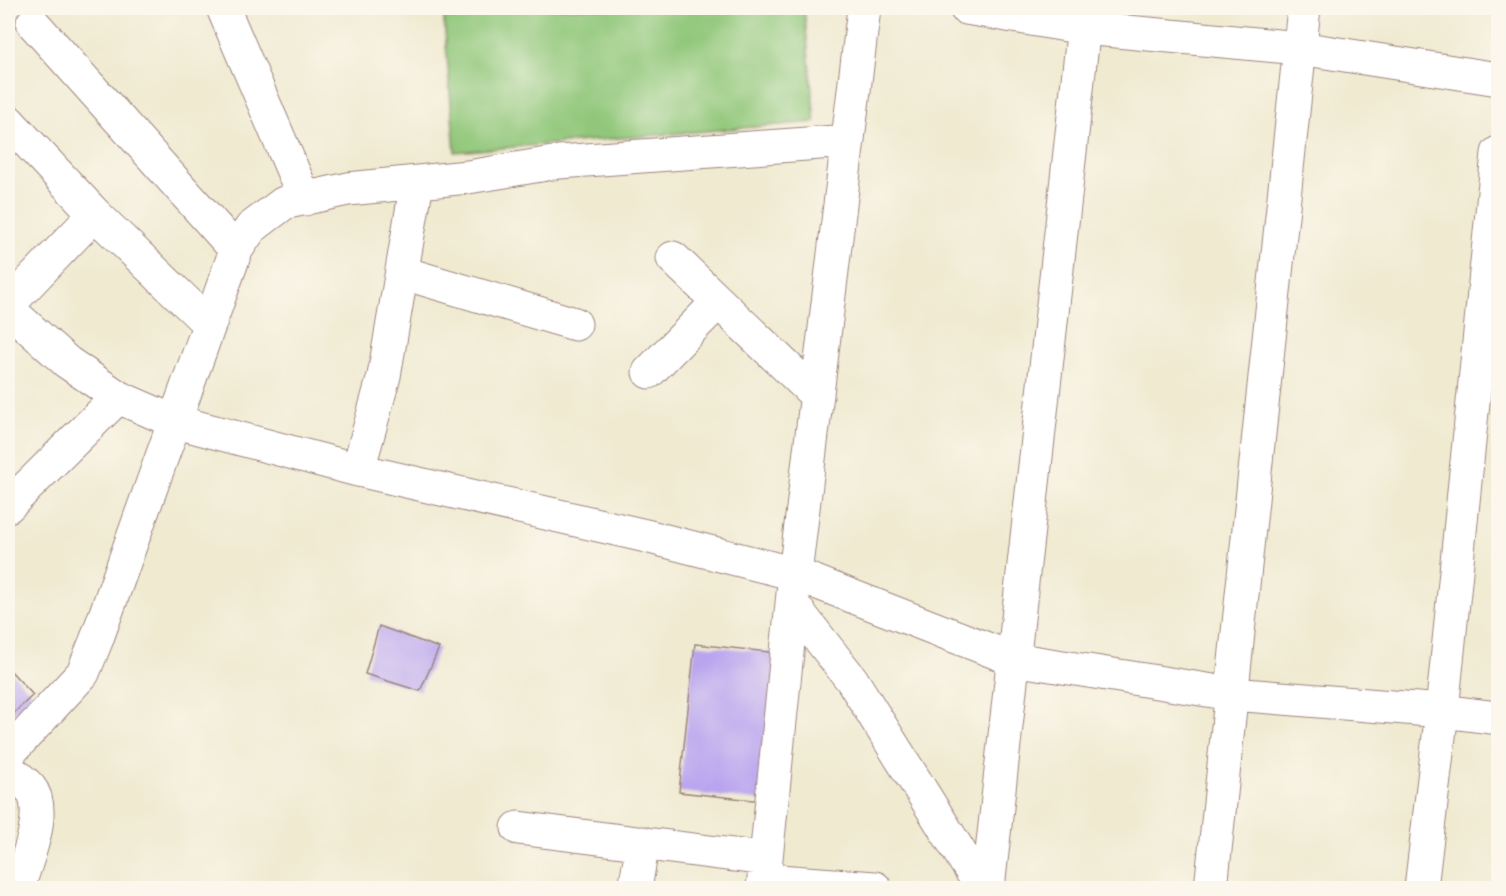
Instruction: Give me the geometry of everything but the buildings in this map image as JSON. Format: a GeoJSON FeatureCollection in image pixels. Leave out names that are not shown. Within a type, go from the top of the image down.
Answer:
{"type":"FeatureCollection","features":[{"type":"Feature","properties":{"kind":"street"},"geometry":{"type":"LineString","coordinates":[[223,8],[305,199]]}},
{"type":"Feature","properties":{"kind":"street"},"geometry":{"type":"LineString","coordinates":[[764,876],[793,590],[864,8]]}},
{"type":"Feature","properties":{"kind":"street"},"geometry":{"type":"LineString","coordinates":[[966,8],[1085,18],[1498,79]]}},
{"type":"Feature","properties":{"kind":"street"},"geometry":{"type":"LineString","coordinates":[[1211,888],[1304,8]]}},
{"type":"Feature","properties":{"kind":"street"},"geometry":{"type":"LineString","coordinates":[[988,888],[1085,18]]}},
{"type":"Feature","properties":{"kind":"street"},"geometry":{"type":"LineString","coordinates":[[33,23],[236,250]]}},
{"type":"Feature","properties":{"kind":"street"},"geometry":{"type":"LineString","coordinates":[[8,121],[95,214],[208,323]]}},
{"type":"Feature","properties":{"kind":"street"},"geometry":{"type":"LineString","coordinates":[[8,754],[83,673],[236,250],[251,228],[284,203],[348,189],[468,177],[559,162],[848,141]]}},
{"type":"Feature","properties":{"kind":"street"},"geometry":{"type":"LineString","coordinates":[[1421,888],[1442,711],[1498,153]]}},
{"type":"Feature","properties":{"kind":"street"},"geometry":{"type":"LineString","coordinates":[[358,470],[384,376],[417,182]]}},
{"type":"Feature","properties":{"kind":"street"},"geometry":{"type":"LineString","coordinates":[[95,214],[8,307],[67,362],[118,397],[173,422],[358,470],[646,536],[793,590],[1013,659],[1232,694],[1442,711],[1498,718]]}},
{"type":"Feature","properties":{"kind":"street"},"geometry":{"type":"LineString","coordinates":[[673,258],[817,396]]}},
{"type":"Feature","properties":{"kind":"street"},"geometry":{"type":"LineString","coordinates":[[403,273],[576,324]]}},
{"type":"Feature","properties":{"kind":"street"},"geometry":{"type":"LineString","coordinates":[[649,372],[718,302]]}},
{"type":"Feature","properties":{"kind":"street"},"geometry":{"type":"LineString","coordinates":[[12,493],[118,397]]}},
{"type":"Feature","properties":{"kind":"street"},"geometry":{"type":"LineString","coordinates":[[793,590],[982,888]]}},
{"type":"Feature","properties":{"kind":"street"},"geometry":{"type":"LineString","coordinates":[[8,769],[30,788],[37,802],[38,820],[18,888]]}},
{"type":"Feature","properties":{"kind":"street"},"geometry":{"type":"LineString","coordinates":[[518,828],[643,843],[764,876],[875,888]]}},
{"type":"Feature","properties":{"kind":"street"},"geometry":{"type":"LineString","coordinates":[[635,888],[643,843]]}},
{"type":"Feature","properties":{"kind":"green space"},"geometry":{"type":"Polygon","coordinates":[[[443,8],[804,8],[815,122],[455,152],[443,8]]]}}]}
